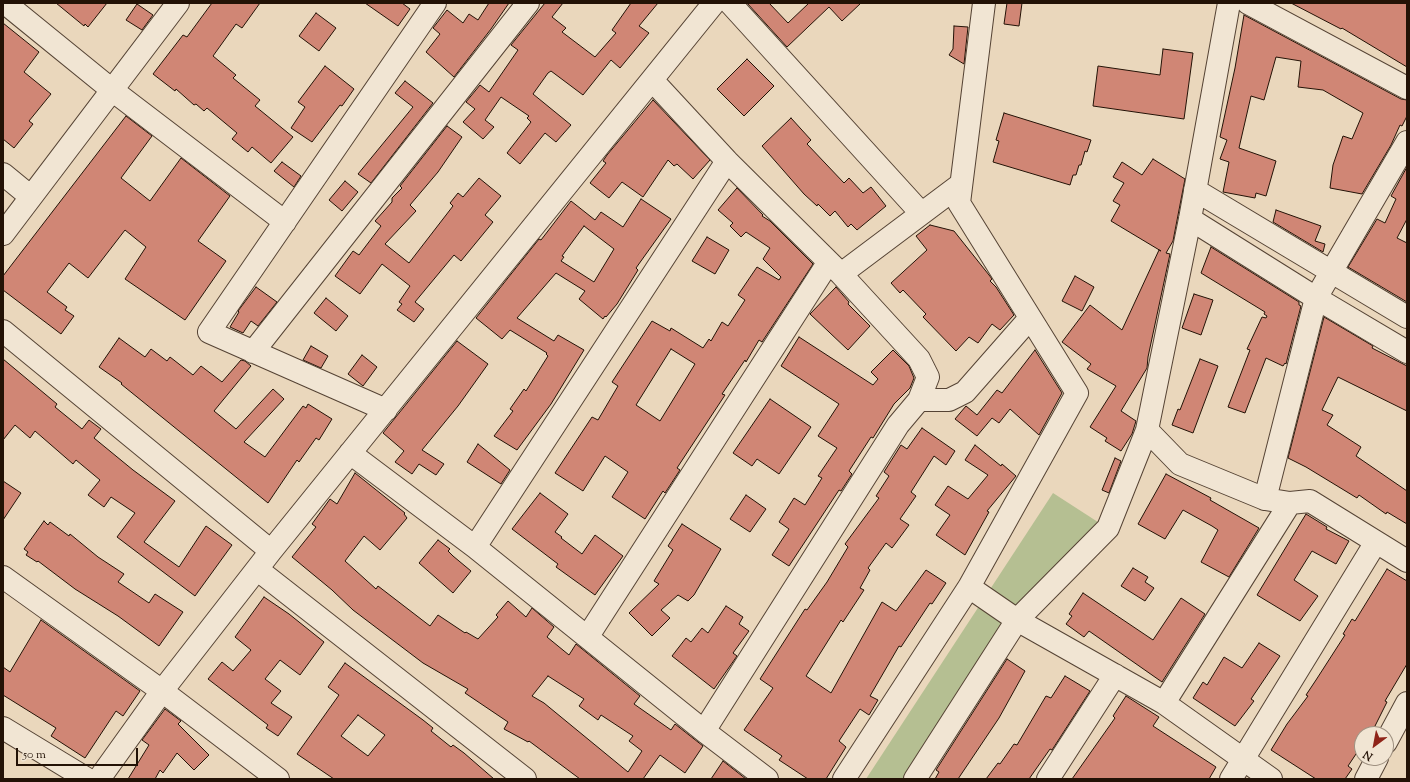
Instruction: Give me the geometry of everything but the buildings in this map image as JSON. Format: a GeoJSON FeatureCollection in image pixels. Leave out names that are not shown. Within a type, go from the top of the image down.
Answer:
{"type":"FeatureCollection","features":[{"type":"Feature","properties":{"kind":"street"},"geometry":{"type":"LineString","coordinates":[[5,3],[112,90],[285,222]]}},
{"type":"Feature","properties":{"kind":"street"},"geometry":{"type":"LineString","coordinates":[[3,234],[178,3]]}},
{"type":"Feature","properties":{"kind":"street"},"geometry":{"type":"LineString","coordinates":[[386,410],[209,332],[435,3]]}},
{"type":"Feature","properties":{"kind":"street"},"geometry":{"type":"LineString","coordinates":[[253,352],[528,3]]}},
{"type":"Feature","properties":{"kind":"street"},"geometry":{"type":"LineString","coordinates":[[99,779],[162,691],[258,570],[271,551],[714,3]]}},
{"type":"Feature","properties":{"kind":"street"},"geometry":{"type":"LineString","coordinates":[[730,3],[921,212]]}},
{"type":"Feature","properties":{"kind":"street"},"geometry":{"type":"LineString","coordinates":[[844,779],[969,587],[1077,393],[959,203],[984,3]]}},
{"type":"Feature","properties":{"kind":"street"},"geometry":{"type":"LineString","coordinates":[[915,779],[1017,620],[1108,528],[1147,430],[1190,219],[1229,3]]}},
{"type":"Feature","properties":{"kind":"street"},"geometry":{"type":"LineString","coordinates":[[1248,3],[1407,88]]}},
{"type":"Feature","properties":{"kind":"street"},"geometry":{"type":"LineString","coordinates":[[652,80],[727,161],[835,269],[919,359],[928,377],[919,400],[898,425],[704,731]]}},
{"type":"Feature","properties":{"kind":"street"},"geometry":{"type":"LineString","coordinates":[[1265,499],[1316,298],[1407,142]]}},
{"type":"Feature","properties":{"kind":"street"},"geometry":{"type":"LineString","coordinates":[[475,547],[727,161]]}},
{"type":"Feature","properties":{"kind":"street"},"geometry":{"type":"LineString","coordinates":[[3,174],[31,197]]}},
{"type":"Feature","properties":{"kind":"street"},"geometry":{"type":"LineString","coordinates":[[588,636],[835,269],[961,184]]}},
{"type":"Feature","properties":{"kind":"street"},"geometry":{"type":"LineString","coordinates":[[1195,190],[1407,317]]}},
{"type":"Feature","properties":{"kind":"street"},"geometry":{"type":"LineString","coordinates":[[1190,219],[1316,298],[1407,352]]}},
{"type":"Feature","properties":{"kind":"street"},"geometry":{"type":"LineString","coordinates":[[919,400],[949,400],[965,392],[1030,318]]}},
{"type":"Feature","properties":{"kind":"street"},"geometry":{"type":"LineString","coordinates":[[3,331],[271,551]]}},
{"type":"Feature","properties":{"kind":"street"},"geometry":{"type":"LineString","coordinates":[[1147,430],[1180,464],[1265,499],[1290,503],[1310,501],[1407,561]]}},
{"type":"Feature","properties":{"kind":"street"},"geometry":{"type":"LineString","coordinates":[[350,454],[475,547],[588,636],[704,731],[767,779]]}},
{"type":"Feature","properties":{"kind":"street"},"geometry":{"type":"LineString","coordinates":[[1164,704],[1290,503]]}},
{"type":"Feature","properties":{"kind":"street"},"geometry":{"type":"LineString","coordinates":[[1231,779],[1376,542]]}},
{"type":"Feature","properties":{"kind":"street"},"geometry":{"type":"LineString","coordinates":[[258,570],[525,779]]}},
{"type":"Feature","properties":{"kind":"street"},"geometry":{"type":"LineString","coordinates":[[3,577],[162,691],[278,779]]}},
{"type":"Feature","properties":{"kind":"street"},"geometry":{"type":"LineString","coordinates":[[969,587],[1017,620],[1115,674],[1164,704],[1271,779]]}},
{"type":"Feature","properties":{"kind":"street"},"geometry":{"type":"LineString","coordinates":[[1048,779],[1115,674]]}},
{"type":"Feature","properties":{"kind":"street"},"geometry":{"type":"LineString","coordinates":[[1394,727],[1407,703]]}},
{"type":"Feature","properties":{"kind":"street"},"geometry":{"type":"LineString","coordinates":[[3,728],[87,779]]}},
{"type":"Feature","properties":{"kind":"street"},"geometry":{"type":"LineString","coordinates":[[1366,779],[1373,766]]}},
{"type":"Feature","properties":{"kind":"green space"},"geometry":{"type":"Polygon","coordinates":[[[1053,493],[1101,524],[908,779],[866,779],[1053,493]]]}}]}
